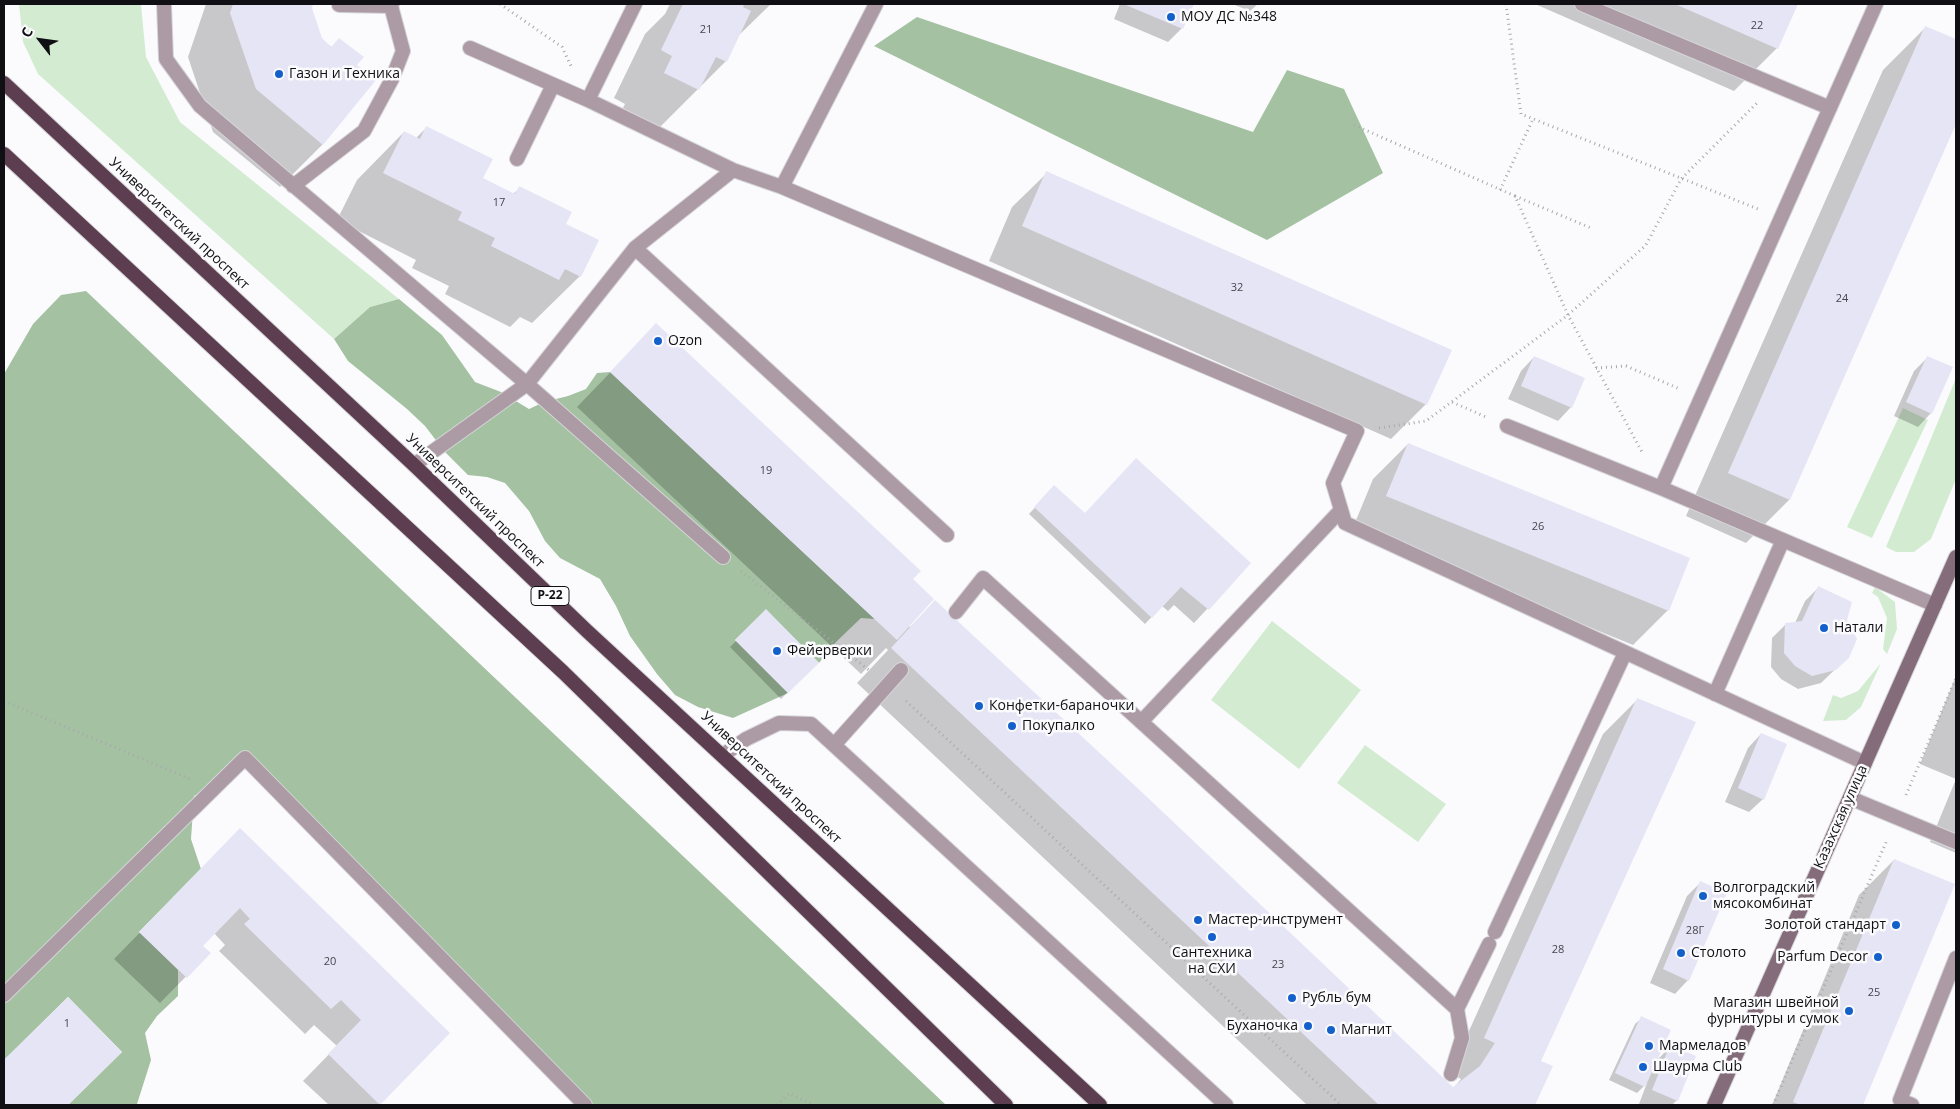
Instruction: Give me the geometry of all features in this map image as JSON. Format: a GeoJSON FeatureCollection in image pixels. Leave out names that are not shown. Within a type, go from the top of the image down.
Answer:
{"type":"FeatureCollection","features":[{"type":"Feature","properties":{"kind":"highway","name":"Университетский проспект"},"geometry":{"type":"LineString","coordinates":[[4,83],[414,465],[587,631],[1100,1105]]}},
{"type":"Feature","properties":{"kind":"highway"},"geometry":{"type":"LineString","coordinates":[[4,154],[563,672],[1006,1105]]}},
{"type":"Feature","properties":{"kind":"main road","name":"Казахская улица"},"geometry":{"type":"LineString","coordinates":[[1714,1105],[1956,557]]}},
{"type":"Feature","properties":{"kind":"lane"},"geometry":{"type":"LineString","coordinates":[[164,4],[166,59],[200,106],[527,384],[723,557]]}},
{"type":"Feature","properties":{"kind":"lane"},"geometry":{"type":"LineString","coordinates":[[588,100],[635,4]]}},
{"type":"Feature","properties":{"kind":"lane"},"geometry":{"type":"LineString","coordinates":[[782,187],[876,4]]}},
{"type":"Feature","properties":{"kind":"lane"},"geometry":{"type":"LineString","coordinates":[[1582,4],[1830,108]]}},
{"type":"Feature","properties":{"kind":"lane"},"geometry":{"type":"LineString","coordinates":[[1661,488],[1876,4]]}},
{"type":"Feature","properties":{"kind":"lane"},"geometry":{"type":"LineString","coordinates":[[293,186],[364,132],[392,79],[403,52],[391,5],[340,5]]}},
{"type":"Feature","properties":{"kind":"lane"},"geometry":{"type":"LineString","coordinates":[[470,48],[588,100],[733,170],[782,187],[1357,432],[1333,483],[1345,523],[1865,763]]}},
{"type":"Feature","properties":{"kind":"lane"},"geometry":{"type":"LineString","coordinates":[[517,160],[553,85]]}},
{"type":"Feature","properties":{"kind":"lane"},"geometry":{"type":"LineString","coordinates":[[414,465],[527,384],[635,248],[733,170]]}},
{"type":"Feature","properties":{"kind":"lane"},"geometry":{"type":"LineString","coordinates":[[635,248],[947,535]]}},
{"type":"Feature","properties":{"kind":"lane"},"geometry":{"type":"LineString","coordinates":[[1507,426],[1661,488],[1935,605]]}},
{"type":"Feature","properties":{"kind":"lane"},"geometry":{"type":"LineString","coordinates":[[1142,722],[1341,510]]}},
{"type":"Feature","properties":{"kind":"lane"},"geometry":{"type":"LineString","coordinates":[[1715,694],[1783,540]]}},
{"type":"Feature","properties":{"kind":"lane"},"geometry":{"type":"LineString","coordinates":[[956,612],[983,578],[1457,1009]]}},
{"type":"Feature","properties":{"kind":"lane"},"geometry":{"type":"LineString","coordinates":[[1451,1074],[1462,1038],[1457,1009],[1625,652]]}},
{"type":"Feature","properties":{"kind":"lane"},"geometry":{"type":"LineString","coordinates":[[834,745],[901,670]]}},
{"type":"Feature","properties":{"kind":"lane"},"geometry":{"type":"LineString","coordinates":[[723,755],[746,739],[779,723],[811,724],[1226,1105]]}},
{"type":"Feature","properties":{"kind":"lane"},"geometry":{"type":"LineString","coordinates":[[4,995],[245,758],[585,1105]]}},
{"type":"Feature","properties":{"kind":"lane"},"geometry":{"type":"LineString","coordinates":[[1850,798],[1956,842]]}},
{"type":"Feature","properties":{"kind":"lane"},"geometry":{"type":"LineString","coordinates":[[1912,1105],[1900,1100],[1956,958]]}},
{"type":"Feature","properties":{"kind":"path"},"geometry":{"type":"LineString","coordinates":[[500,4],[562,47]]}},
{"type":"Feature","properties":{"kind":"path"},"geometry":{"type":"LineString","coordinates":[[1506,4],[1520,114],[1781,219]]}},
{"type":"Feature","properties":{"kind":"path"},"geometry":{"type":"LineString","coordinates":[[1357,432],[1426,421],[1568,316],[1646,244],[1681,179],[1775,85]]}},
{"type":"Feature","properties":{"kind":"path"},"geometry":{"type":"LineString","coordinates":[[1500,190],[1533,119]]}},
{"type":"Feature","properties":{"kind":"path"},"geometry":{"type":"LineString","coordinates":[[1354,125],[1591,228]]}},
{"type":"Feature","properties":{"kind":"path"},"geometry":{"type":"LineString","coordinates":[[1515,196],[1568,316],[1661,488]]}},
{"type":"Feature","properties":{"kind":"path"},"geometry":{"type":"LineString","coordinates":[[1596,368],[1626,366],[1701,398]]}},
{"type":"Feature","properties":{"kind":"path"},"geometry":{"type":"LineString","coordinates":[[1452,402],[1507,426]]}},
{"type":"Feature","properties":{"kind":"path"},"geometry":{"type":"LineString","coordinates":[[723,557],[888,684],[1341,1105]]}},
{"type":"Feature","properties":{"kind":"path"},"geometry":{"type":"LineString","coordinates":[[1773,1105],[1956,678]]}},
{"type":"Feature","properties":{"kind":"path"},"geometry":{"type":"LineString","coordinates":[[4,701],[214,789]]}},
{"type":"Feature","properties":{"kind":"path"},"geometry":{"type":"LineString","coordinates":[[777,1105],[789,1093],[813,1105]]}},
{"type":"Feature","properties":{"kind":"green space"},"geometry":{"type":"Polygon","coordinates":[[[19,4],[141,4],[146,57],[180,122],[399,299],[370,307],[334,339],[38,74],[23,42],[19,4]]]}},
{"type":"Feature","properties":{"kind":"green space"},"geometry":{"type":"Polygon","coordinates":[[[917,17],[1253,132],[1287,70],[1344,89],[1383,173],[1267,240],[874,46],[917,17]]]}},
{"type":"Feature","properties":{"kind":"green space"},"geometry":{"type":"Polygon","coordinates":[[[86,291],[946,1105],[576,1105],[251,766],[194,796],[191,839],[201,869],[139,932],[178,970],[178,996],[157,1016],[145,1033],[151,1060],[137,1104],[68,1105],[122,1052],[68,997],[4,1060],[4,374],[33,324],[61,295],[86,291]]]}},
{"type":"Feature","properties":{"kind":"green space"},"geometry":{"type":"Polygon","coordinates":[[[399,299],[442,335],[475,382],[501,392],[529,409],[544,402],[586,389],[597,373],[610,372],[875,619],[861,618],[836,642],[819,663],[766,610],[735,640],[788,693],[733,718],[698,707],[675,695],[657,674],[630,636],[616,606],[600,579],[560,558],[545,541],[529,511],[505,483],[487,477],[468,475],[445,452],[425,426],[348,361],[334,339],[370,307],[399,299]]]}},
{"type":"Feature","properties":{"kind":"green space"},"geometry":{"type":"Polygon","coordinates":[[[1956,378],[1956,479],[1931,539],[1914,552],[1896,552],[1886,547],[1956,378]]]}},
{"type":"Feature","properties":{"kind":"green space"},"geometry":{"type":"Polygon","coordinates":[[[1903,408],[1928,420],[1872,538],[1847,527],[1903,408]]]}},
{"type":"Feature","properties":{"kind":"green space"},"geometry":{"type":"Polygon","coordinates":[[[1875,587],[1895,602],[1897,629],[1887,654],[1883,649],[1887,618],[1878,597],[1872,593],[1875,587]]]}},
{"type":"Feature","properties":{"kind":"green space"},"geometry":{"type":"Polygon","coordinates":[[[1272,621],[1361,690],[1299,769],[1211,700],[1272,621]]]}},
{"type":"Feature","properties":{"kind":"green space"},"geometry":{"type":"Polygon","coordinates":[[[1881,663],[1861,707],[1846,720],[1823,721],[1833,695],[1841,698],[1858,691],[1881,663]]]}},
{"type":"Feature","properties":{"kind":"green space"},"geometry":{"type":"Polygon","coordinates":[[[1365,745],[1446,804],[1418,842],[1337,783],[1365,745]]]}},
{"type":"Feature","properties":{"kind":"building"},"geometry":{"type":"Polygon","coordinates":[[[233,4],[313,4],[312,8],[322,38],[331,47],[339,38],[364,57],[357,65],[376,80],[323,145],[256,89],[230,13],[233,4]]]}},
{"type":"Feature","properties":{"kind":"building"},"geometry":{"type":"Polygon","coordinates":[[[683,4],[744,4],[743,7],[751,11],[727,62],[716,57],[699,90],[664,73],[672,56],[661,50],[683,4]]]}},
{"type":"Feature","properties":{"kind":"building","name":"МОУ ДС №348"},"geometry":{"type":"Polygon","coordinates":[[[1127,4],[1194,4],[1183,29],[1127,4]]]}},
{"type":"Feature","properties":{"kind":"building"},"geometry":{"type":"Polygon","coordinates":[[[1675,4],[1798,4],[1778,49],[1675,4]]]}},
{"type":"Feature","properties":{"kind":"building"},"geometry":{"type":"Polygon","coordinates":[[[1925,26],[1956,39],[1956,124],[1790,500],[1728,473],[1925,26]]]}},
{"type":"Feature","properties":{"kind":"building"},"geometry":{"type":"Polygon","coordinates":[[[426,126],[493,159],[483,178],[515,194],[519,186],[572,212],[566,224],[599,240],[581,277],[565,269],[559,280],[491,246],[495,238],[458,220],[462,212],[383,173],[404,131],[420,139],[426,126]]]}},
{"type":"Feature","properties":{"kind":"building"},"geometry":{"type":"Polygon","coordinates":[[[1046,171],[1452,350],[1427,405],[1022,226],[1046,171]]]}},
{"type":"Feature","properties":{"kind":"building"},"geometry":{"type":"Polygon","coordinates":[[[656,323],[921,571],[913,579],[934,599],[897,640],[610,372],[656,323]]]}},
{"type":"Feature","properties":{"kind":"building"},"geometry":{"type":"Polygon","coordinates":[[[1534,356],[1585,378],[1572,408],[1521,386],[1534,356]]]}},
{"type":"Feature","properties":{"kind":"building"},"geometry":{"type":"Polygon","coordinates":[[[1927,356],[1953,367],[1932,414],[1906,402],[1927,356]]]}},
{"type":"Feature","properties":{"kind":"building"},"geometry":{"type":"Polygon","coordinates":[[[1408,443],[1690,558],[1669,611],[1386,496],[1408,443]]]}},
{"type":"Feature","properties":{"kind":"building"},"geometry":{"type":"Polygon","coordinates":[[[1136,458],[1251,563],[1209,610],[1181,587],[1152,618],[1034,507],[1054,485],[1085,513],[1136,458]]]}},
{"type":"Feature","properties":{"kind":"building"},"geometry":{"type":"Polygon","coordinates":[[[1818,586],[1852,602],[1847,620],[1857,639],[1849,658],[1836,670],[1812,676],[1795,666],[1784,653],[1785,623],[1802,621],[1818,586]]]}},
{"type":"Feature","properties":{"kind":"building"},"geometry":{"type":"Polygon","coordinates":[[[935,600],[1146,796],[1453,1087],[1480,1066],[1495,1043],[1484,1038],[1637,698],[1696,722],[1541,1061],[1553,1066],[1535,1105],[1379,1105],[891,648],[935,600]]]}},
{"type":"Feature","properties":{"kind":"building","name":"Фейерверки"},"geometry":{"type":"Polygon","coordinates":[[[766,609],[819,663],[788,693],[735,640],[766,609]]]}},
{"type":"Feature","properties":{"kind":"building"},"geometry":{"type":"Polygon","coordinates":[[[1761,733],[1787,744],[1764,800],[1738,788],[1761,733]]]}},
{"type":"Feature","properties":{"kind":"building"},"geometry":{"type":"Polygon","coordinates":[[[240,828],[450,1033],[380,1105],[328,1054],[361,1020],[341,1000],[331,1009],[244,924],[250,919],[240,908],[203,946],[211,953],[187,978],[139,932],[240,828]]]}},
{"type":"Feature","properties":{"kind":"building"},"geometry":{"type":"Polygon","coordinates":[[[1894,859],[1955,884],[1863,1105],[1801,1105],[1793,1102],[1894,859]]]}},
{"type":"Feature","properties":{"kind":"building"},"geometry":{"type":"Polygon","coordinates":[[[1700,881],[1727,893],[1689,981],[1663,969],[1700,881]]]}},
{"type":"Feature","properties":{"kind":"building"},"geometry":{"type":"Polygon","coordinates":[[[68,997],[122,1052],[68,1105],[4,1105],[4,1060],[68,997]]]}},
{"type":"Feature","properties":{"kind":"building"},"geometry":{"type":"Polygon","coordinates":[[[1641,1016],[1671,1030],[1645,1087],[1615,1073],[1641,1016]]]}},
{"type":"Feature","properties":{"kind":"building"},"geometry":{"type":"Polygon","coordinates":[[[1670,1045],[1696,1056],[1678,1101],[1652,1090],[1670,1045]]]}},
{"type":"Feature","properties":{"kind":"place","name":"МОУ ДС №348"},"geometry":{"type":"Point","coordinates":[1171,17]}},
{"type":"Feature","properties":{"kind":"place","name":"Газон и Техника"},"geometry":{"type":"Point","coordinates":[279,74]}},
{"type":"Feature","properties":{"kind":"place","name":"Ozon"},"geometry":{"type":"Point","coordinates":[658,341]}},
{"type":"Feature","properties":{"kind":"place","name":"Натали"},"geometry":{"type":"Point","coordinates":[1824,628]}},
{"type":"Feature","properties":{"kind":"place","name":"Фейерверки"},"geometry":{"type":"Point","coordinates":[777,651]}},
{"type":"Feature","properties":{"kind":"place","name":"Конфетки-бараночки"},"geometry":{"type":"Point","coordinates":[979,706]}},
{"type":"Feature","properties":{"kind":"place","name":"Покупалко"},"geometry":{"type":"Point","coordinates":[1012,726]}},
{"type":"Feature","properties":{"kind":"place","name":"Волгоградский мясокомбинат"},"geometry":{"type":"Point","coordinates":[1703,896]}},
{"type":"Feature","properties":{"kind":"place","name":"Мастер-инструмент"},"geometry":{"type":"Point","coordinates":[1198,920]}},
{"type":"Feature","properties":{"kind":"place","name":"Золотой стандарт"},"geometry":{"type":"Point","coordinates":[1896,925]}},
{"type":"Feature","properties":{"kind":"place","name":"Сантехника на СХИ"},"geometry":{"type":"Point","coordinates":[1212,937]}},
{"type":"Feature","properties":{"kind":"place","name":"Столото"},"geometry":{"type":"Point","coordinates":[1681,953]}},
{"type":"Feature","properties":{"kind":"place","name":"Parfum Decor"},"geometry":{"type":"Point","coordinates":[1878,957]}},
{"type":"Feature","properties":{"kind":"place","name":"Рубль бум"},"geometry":{"type":"Point","coordinates":[1292,998]}},
{"type":"Feature","properties":{"kind":"place","name":"Магазин швейной фурнитуры и сумок"},"geometry":{"type":"Point","coordinates":[1849,1011]}},
{"type":"Feature","properties":{"kind":"place","name":"Буханочка"},"geometry":{"type":"Point","coordinates":[1308,1026]}},
{"type":"Feature","properties":{"kind":"place","name":"Магнит"},"geometry":{"type":"Point","coordinates":[1331,1030]}},
{"type":"Feature","properties":{"kind":"place","name":"Мармеладов"},"geometry":{"type":"Point","coordinates":[1649,1046]}},
{"type":"Feature","properties":{"kind":"place","name":"Шаурма Club"},"geometry":{"type":"Point","coordinates":[1643,1067]}}]}
